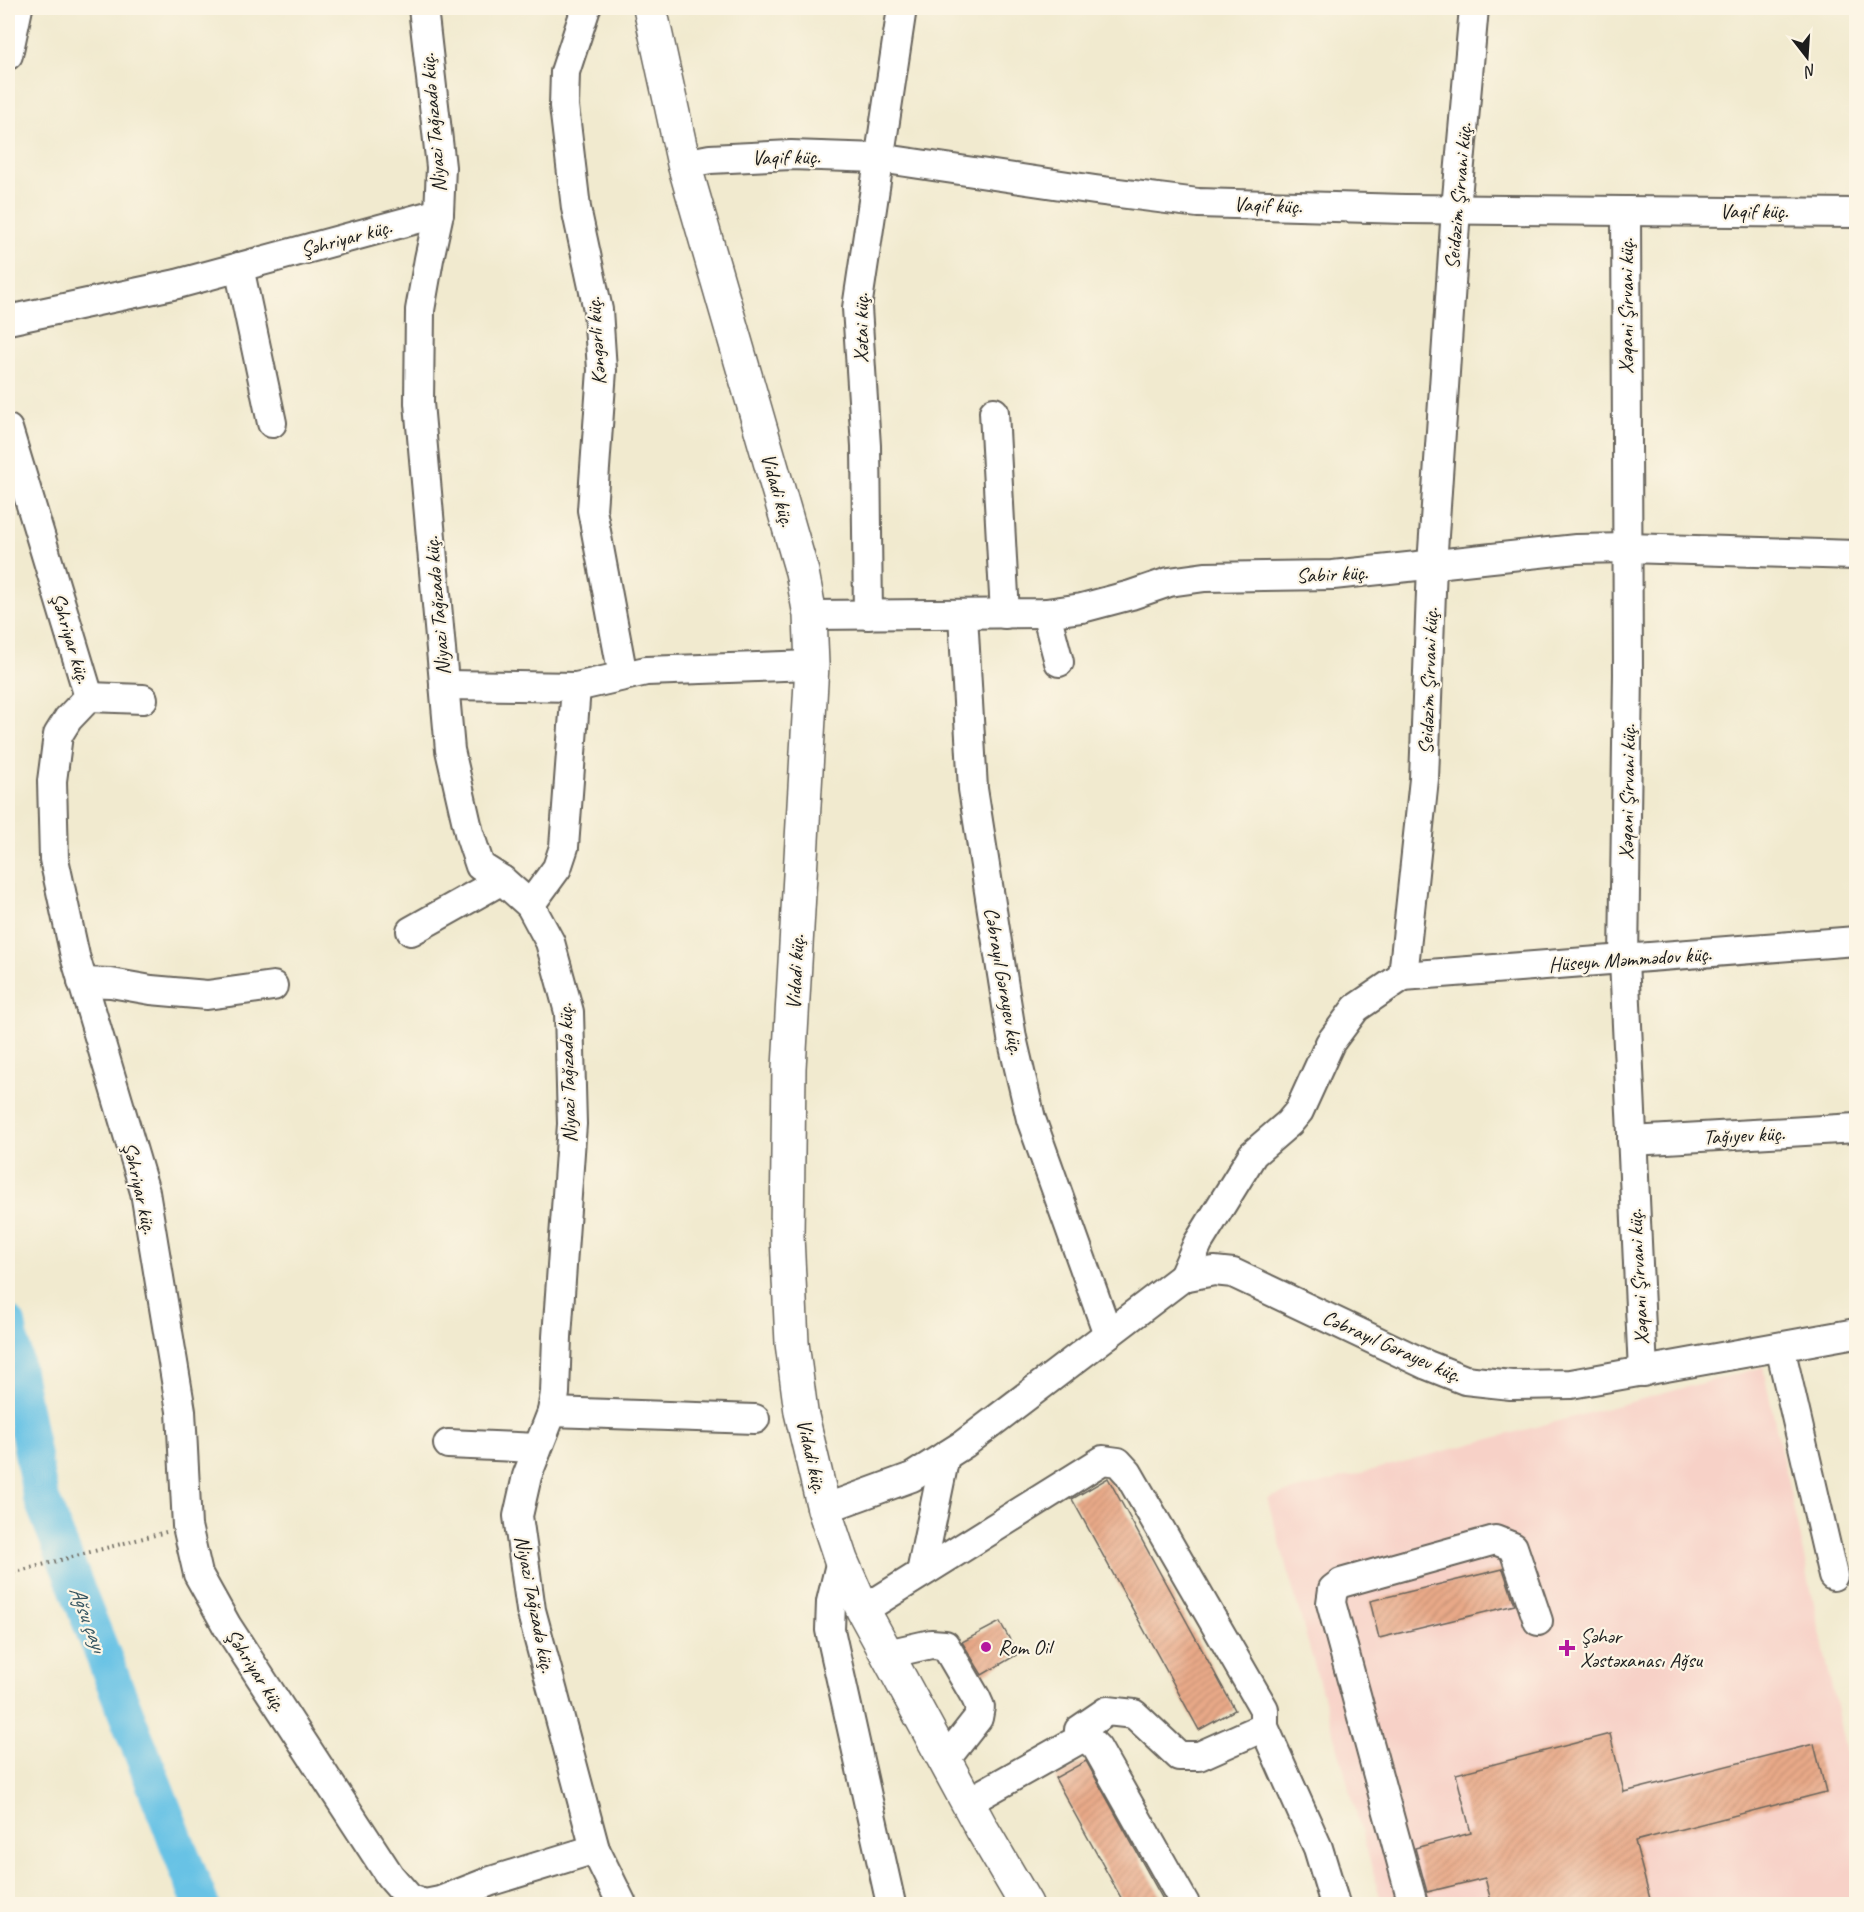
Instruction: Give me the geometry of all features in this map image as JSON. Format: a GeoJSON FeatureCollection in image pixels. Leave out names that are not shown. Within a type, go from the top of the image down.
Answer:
{"type":"FeatureCollection","features":[{"type":"Feature","properties":{"kind":"main road","name":"Vidadi küç."},"geometry":{"type":"LineString","coordinates":[[650,8],[684,164],[802,572],[810,615],[812,665],[789,1068],[787,1236],[792,1343],[800,1401],[824,1509],[841,1560],[863,1610],[1026,1905]]}},
{"type":"Feature","properties":{"kind":"street"},"geometry":{"type":"LineString","coordinates":[[8,55],[18,8]]}},
{"type":"Feature","properties":{"kind":"street","name":"Niyazi Tağızadə küç."},"geometry":{"type":"LineString","coordinates":[[423,8],[441,167],[439,213],[420,310],[419,403],[450,750],[469,833],[480,866],[502,880],[530,905],[550,942],[569,1012],[572,1124],[555,1393],[552,1412],[527,1476],[518,1516],[531,1610],[595,1849],[622,1905]]}},
{"type":"Feature","properties":{"kind":"street","name":"Kəngərli küç."},"geometry":{"type":"LineString","coordinates":[[586,8],[565,72],[564,106],[576,208],[598,310],[602,369],[592,510],[622,676]]}},
{"type":"Feature","properties":{"kind":"street","name":"Xətai küç."},"geometry":{"type":"LineString","coordinates":[[868,615],[866,446],[857,308],[902,8]]}},
{"type":"Feature","properties":{"kind":"street","name":"Seidəzim Şirvani küç."},"geometry":{"type":"LineString","coordinates":[[1403,976],[1424,779],[1432,565],[1456,209],[1474,8]]}},
{"type":"Feature","properties":{"kind":"street","name":"Vaqif küç."},"geometry":{"type":"LineString","coordinates":[[684,164],[710,159],[791,155],[879,158],[1198,203],[1456,209],[1857,213]]}},
{"type":"Feature","properties":{"kind":"street","name":"Xəqani Şirvani küç."},"geometry":{"type":"LineString","coordinates":[[1626,211],[1628,674],[1624,960],[1643,1371]]}},
{"type":"Feature","properties":{"kind":"street","name":"Şəhriyar küç."},"geometry":{"type":"LineString","coordinates":[[8,320],[177,284],[439,213]]}},
{"type":"Feature","properties":{"kind":"street"},"geometry":{"type":"LineString","coordinates":[[239,267],[272,423]]}},
{"type":"Feature","properties":{"kind":"street"},"geometry":{"type":"LineString","coordinates":[[994,412],[1005,614]]}},
{"type":"Feature","properties":{"kind":"street","name":"Şəhriyar küç."},"geometry":{"type":"LineString","coordinates":[[8,429],[89,697],[68,719],[58,735],[52,781],[54,859],[82,982],[145,1192],[181,1411],[187,1526],[198,1574],[227,1626],[390,1876],[410,1899],[424,1905],[440,1901],[491,1881],[595,1849]]}},
{"type":"Feature","properties":{"kind":"street","name":"Sabir küç."},"geometry":{"type":"LineString","coordinates":[[810,615],[1046,613],[1082,608],[1169,582],[1205,577],[1333,575],[1576,549],[1628,548],[1857,555]]}},
{"type":"Feature","properties":{"kind":"street"},"geometry":{"type":"LineString","coordinates":[[1046,613],[1059,662]]}},
{"type":"Feature","properties":{"kind":"street","name":"Cəbrayıl Gərayev küç."},"geometry":{"type":"LineString","coordinates":[[963,615],[973,789],[1012,1038],[1031,1119],[1108,1334]]}},
{"type":"Feature","properties":{"kind":"street"},"geometry":{"type":"LineString","coordinates":[[444,685],[576,687],[646,671],[812,665]]}},
{"type":"Feature","properties":{"kind":"street"},"geometry":{"type":"LineString","coordinates":[[530,905],[557,868],[564,847],[576,687]]}},
{"type":"Feature","properties":{"kind":"street"},"geometry":{"type":"LineString","coordinates":[[89,697],[142,699]]}},
{"type":"Feature","properties":{"kind":"street"},"geometry":{"type":"LineString","coordinates":[[411,931],[502,880]]}},
{"type":"Feature","properties":{"kind":"street","name":"Hüseyn Məmmədov küç."},"geometry":{"type":"LineString","coordinates":[[1403,976],[1857,941]]}},
{"type":"Feature","properties":{"kind":"street"},"geometry":{"type":"LineString","coordinates":[[824,1509],[912,1477],[964,1444],[1183,1277],[1198,1243],[1253,1154],[1289,1123],[1299,1111],[1330,1043],[1356,1008],[1403,976]]}},
{"type":"Feature","properties":{"kind":"street"},"geometry":{"type":"LineString","coordinates":[[82,982],[111,982],[151,990],[207,995],[273,986]]}},
{"type":"Feature","properties":{"kind":"street","name":"Tağıyev küç."},"geometry":{"type":"LineString","coordinates":[[1632,1141],[1857,1128]]}},
{"type":"Feature","properties":{"kind":"street","name":"Cəbrayıl Gərayev küç."},"geometry":{"type":"LineString","coordinates":[[1183,1277],[1214,1271],[1233,1273],[1427,1365],[1465,1380],[1511,1385],[1571,1384],[1857,1333]]}},
{"type":"Feature","properties":{"kind":"street"},"geometry":{"type":"LineString","coordinates":[[1780,1347],[1833,1576]]}},
{"type":"Feature","properties":{"kind":"street"},"geometry":{"type":"LineString","coordinates":[[552,1412],[755,1419]]}},
{"type":"Feature","properties":{"kind":"street"},"geometry":{"type":"LineString","coordinates":[[448,1444],[537,1448]]}},
{"type":"Feature","properties":{"kind":"street"},"geometry":{"type":"LineString","coordinates":[[921,1573],[945,1456]]}},
{"type":"Feature","properties":{"kind":"street"},"geometry":{"type":"LineString","coordinates":[[863,1610],[1103,1460],[1119,1462],[1128,1473],[1264,1709],[1264,1727],[1318,1848],[1335,1905]]}},
{"type":"Feature","properties":{"kind":"street"},"geometry":{"type":"LineString","coordinates":[[1413,1905],[1330,1603],[1333,1589],[1341,1582],[1495,1540],[1513,1547],[1538,1621]]}},
{"type":"Feature","properties":{"kind":"street"},"geometry":{"type":"LineString","coordinates":[[841,1560],[831,1602],[830,1630],[891,1905]]}},
{"type":"Feature","properties":{"kind":"street"},"geometry":{"type":"LineString","coordinates":[[887,1654],[931,1644],[945,1645],[981,1707],[978,1718],[945,1760]]}},
{"type":"Feature","properties":{"kind":"street"},"geometry":{"type":"LineString","coordinates":[[1080,1739],[1079,1730],[1107,1711],[1134,1714],[1179,1756],[1199,1756],[1264,1727]]}},
{"type":"Feature","properties":{"kind":"street"},"geometry":{"type":"LineString","coordinates":[[968,1802],[1080,1739],[1089,1740],[1097,1748],[1185,1905]]}},
{"type":"Feature","properties":{"kind":"path"},"geometry":{"type":"LineString","coordinates":[[8,1574],[187,1526]]}},
{"type":"Feature","properties":{"kind":"shaded area","name":"Şəhər Xəstəxanası Ağsu"},"geometry":{"type":"Polygon","coordinates":[[[1763,1367],[1856,1799],[1856,1904],[1382,1904],[1267,1498],[1763,1367]]]}},
{"type":"Feature","properties":{"kind":"building"},"geometry":{"type":"Polygon","coordinates":[[[1108,1478],[1235,1710],[1199,1730],[1072,1499],[1108,1478]]]}},
{"type":"Feature","properties":{"kind":"building"},"geometry":{"type":"Polygon","coordinates":[[[1503,1569],[1515,1605],[1379,1638],[1370,1601],[1503,1569]]]}},
{"type":"Feature","properties":{"kind":"building"},"geometry":{"type":"Polygon","coordinates":[[[1000,1622],[1018,1654],[982,1675],[962,1642],[1000,1622]]]}},
{"type":"Feature","properties":{"kind":"building"},"geometry":{"type":"Polygon","coordinates":[[[1610,1734],[1624,1792],[1814,1744],[1826,1792],[1635,1841],[1650,1899],[1628,1905],[1492,1905],[1485,1878],[1427,1892],[1415,1848],[1471,1833],[1456,1774],[1610,1734]]]}},
{"type":"Feature","properties":{"kind":"building"},"geometry":{"type":"Polygon","coordinates":[[[1086,1761],[1166,1905],[1125,1905],[1055,1778],[1086,1761]]]}},
{"type":"Feature","properties":{"kind":"waterway","name":"Ağsu çayı"},"geometry":{"type":"LineString","coordinates":[[8,1324],[40,1495],[201,1904]]}},
{"type":"Feature","properties":{"kind":"place","name":"Rom Oil"},"geometry":{"type":"Point","coordinates":[986,1647]}},
{"type":"Feature","properties":{"kind":"place","name":"Şəhər Xəstəxanası Ağsu"},"geometry":{"type":"Point","coordinates":[1567,1648]}}]}
